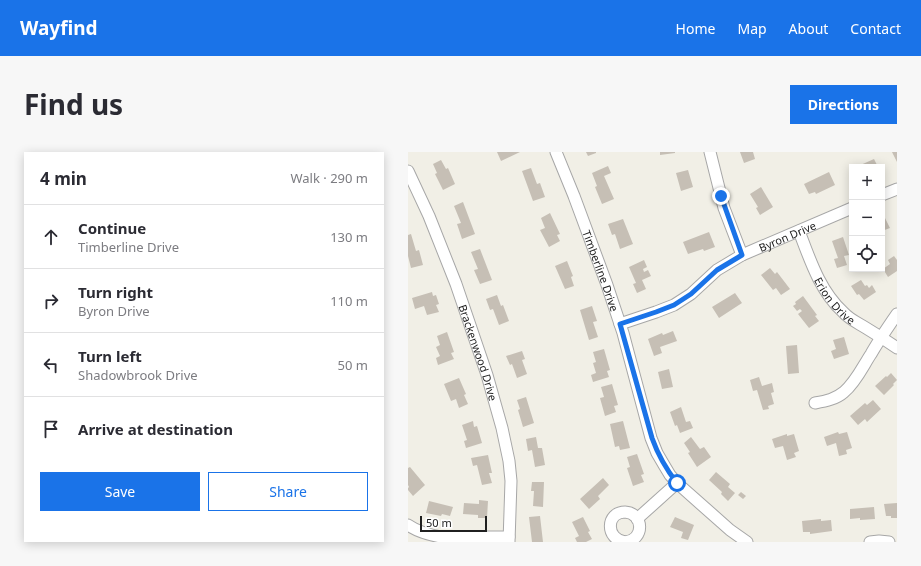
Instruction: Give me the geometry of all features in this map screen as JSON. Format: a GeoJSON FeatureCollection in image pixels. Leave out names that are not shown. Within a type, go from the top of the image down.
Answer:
{"type":"FeatureCollection","features":[{"type":"Feature","properties":{"kind":"street","name":"Timberline Drive"},"geometry":{"type":"LineString","coordinates":[[556,152],[592,243],[620,324],[657,452],[670,475],[677,483],[730,530],[747,542]]}},
{"type":"Feature","properties":{"kind":"street"},"geometry":{"type":"LineString","coordinates":[[710,152],[724,208],[742,255]]}},
{"type":"Feature","properties":{"kind":"street","name":"Brackenwood Drive"},"geometry":{"type":"LineString","coordinates":[[408,171],[429,216],[456,284],[487,375],[502,428],[509,461],[511,481],[509,539]]}},
{"type":"Feature","properties":{"kind":"street"},"geometry":{"type":"LineString","coordinates":[[885,195],[897,189]]}},
{"type":"Feature","properties":{"kind":"street","name":"Byron Drive"},"geometry":{"type":"LineString","coordinates":[[620,324],[674,305],[691,294],[717,270],[742,255],[849,209]]}},
{"type":"Feature","properties":{"kind":"street","name":"Erion Drive"},"geometry":{"type":"LineString","coordinates":[[799,231],[816,272],[836,306],[853,320],[897,348]]}},
{"type":"Feature","properties":{"kind":"street"},"geometry":{"type":"LineString","coordinates":[[815,403],[835,398],[850,386],[897,314]]}},
{"type":"Feature","properties":{"kind":"street"},"geometry":{"type":"LineString","coordinates":[[638,519],[677,483]]}},
{"type":"Feature","properties":{"kind":"street"},"geometry":{"type":"LineString","coordinates":[[625,512],[638,519],[640,525],[638,534],[631,541],[618,541],[612,534],[610,525],[612,519],[619,513],[625,512]]}},
{"type":"Feature","properties":{"kind":"street"},"geometry":{"type":"LineString","coordinates":[[408,525],[431,536],[509,539]]}},
{"type":"Feature","properties":{"kind":"street"},"geometry":{"type":"LineString","coordinates":[[870,542],[889,542]]}},
{"type":"Feature","properties":{"kind":"building"},"geometry":{"type":"Polygon","coordinates":[[[497,152],[520,152],[501,161],[497,152]]]}},
{"type":"Feature","properties":{"kind":"building"},"geometry":{"type":"Polygon","coordinates":[[[586,152],[596,152],[596,153],[588,156],[586,152]]]}},
{"type":"Feature","properties":{"kind":"building"},"geometry":{"type":"Polygon","coordinates":[[[660,152],[675,152],[675,153],[660,155],[660,152]]]}},
{"type":"Feature","properties":{"kind":"building"},"geometry":{"type":"Polygon","coordinates":[[[740,152],[753,152],[755,159],[744,163],[740,152]]]}},
{"type":"Feature","properties":{"kind":"building"},"geometry":{"type":"Polygon","coordinates":[[[892,152],[897,152],[897,162],[892,152]]]}},
{"type":"Feature","properties":{"kind":"building"},"geometry":{"type":"Polygon","coordinates":[[[874,159],[876,164],[863,164],[874,159]]]}},
{"type":"Feature","properties":{"kind":"building"},"geometry":{"type":"Polygon","coordinates":[[[441,160],[446,169],[448,168],[455,184],[443,190],[435,174],[437,173],[433,164],[441,160]]]}},
{"type":"Feature","properties":{"kind":"building"},"geometry":{"type":"Polygon","coordinates":[[[608,166],[611,173],[604,176],[614,199],[602,204],[595,187],[597,186],[592,173],[608,166]]]}},
{"type":"Feature","properties":{"kind":"building"},"geometry":{"type":"Polygon","coordinates":[[[531,168],[537,184],[540,183],[545,197],[533,201],[522,171],[531,168]]]}},
{"type":"Feature","properties":{"kind":"building"},"geometry":{"type":"Polygon","coordinates":[[[688,170],[693,187],[681,191],[676,173],[688,170]]]}},
{"type":"Feature","properties":{"kind":"building"},"geometry":{"type":"Polygon","coordinates":[[[829,172],[835,185],[816,194],[815,192],[809,194],[804,184],[829,172]]]}},
{"type":"Feature","properties":{"kind":"building"},"geometry":{"type":"Polygon","coordinates":[[[761,187],[773,207],[760,215],[756,208],[758,207],[750,194],[761,187]]]}},
{"type":"Feature","properties":{"kind":"building"},"geometry":{"type":"Polygon","coordinates":[[[463,202],[475,234],[462,239],[457,224],[461,223],[454,206],[463,202]]]}},
{"type":"Feature","properties":{"kind":"building"},"geometry":{"type":"Polygon","coordinates":[[[550,213],[560,234],[557,235],[560,241],[549,247],[540,230],[545,228],[541,218],[550,213]]]}},
{"type":"Feature","properties":{"kind":"building"},"geometry":{"type":"Polygon","coordinates":[[[885,218],[890,228],[885,230],[885,218]]]}},
{"type":"Feature","properties":{"kind":"building"},"geometry":{"type":"Polygon","coordinates":[[[623,219],[633,244],[620,249],[615,234],[612,235],[608,224],[623,219]]]}},
{"type":"Feature","properties":{"kind":"building"},"geometry":{"type":"Polygon","coordinates":[[[709,232],[715,247],[688,254],[683,242],[709,232]]]}},
{"type":"Feature","properties":{"kind":"building"},"geometry":{"type":"Polygon","coordinates":[[[411,234],[416,251],[419,250],[423,265],[411,268],[408,256],[408,235],[411,234]]]}},
{"type":"Feature","properties":{"kind":"building"},"geometry":{"type":"Polygon","coordinates":[[[843,237],[849,255],[844,256],[847,265],[837,268],[834,259],[838,258],[832,241],[843,237]]]}},
{"type":"Feature","properties":{"kind":"building"},"geometry":{"type":"Polygon","coordinates":[[[480,249],[492,280],[480,284],[474,270],[478,269],[471,252],[480,249]]]}},
{"type":"Feature","properties":{"kind":"building"},"geometry":{"type":"Polygon","coordinates":[[[894,256],[897,260],[897,271],[888,277],[885,272],[885,268],[890,264],[888,260],[894,256]]]}},
{"type":"Feature","properties":{"kind":"building"},"geometry":{"type":"Polygon","coordinates":[[[644,260],[647,267],[643,269],[644,272],[648,270],[651,276],[642,280],[646,289],[637,293],[633,284],[636,283],[629,267],[644,260]]]}},
{"type":"Feature","properties":{"kind":"building"},"geometry":{"type":"Polygon","coordinates":[[[567,261],[573,276],[571,277],[574,286],[565,289],[555,266],[567,261]]]}},
{"type":"Feature","properties":{"kind":"building"},"geometry":{"type":"Polygon","coordinates":[[[770,268],[775,274],[777,272],[790,289],[781,295],[776,288],[773,290],[761,275],[770,268]]]}},
{"type":"Feature","properties":{"kind":"building"},"geometry":{"type":"Polygon","coordinates":[[[861,280],[865,286],[867,285],[869,288],[872,285],[876,292],[864,300],[859,294],[857,295],[851,286],[861,280]]]}},
{"type":"Feature","properties":{"kind":"building"},"geometry":{"type":"Polygon","coordinates":[[[432,292],[433,296],[436,295],[439,304],[436,305],[439,312],[427,315],[424,306],[415,309],[412,298],[432,292]]]}},
{"type":"Feature","properties":{"kind":"building"},"geometry":{"type":"Polygon","coordinates":[[[735,293],[742,303],[719,318],[712,307],[735,293]]]}},
{"type":"Feature","properties":{"kind":"building"},"geometry":{"type":"Polygon","coordinates":[[[497,295],[501,306],[503,305],[509,321],[499,325],[493,309],[490,310],[486,299],[497,295]]]}},
{"type":"Feature","properties":{"kind":"building"},"geometry":{"type":"Polygon","coordinates":[[[803,296],[817,315],[815,316],[819,321],[809,328],[798,314],[802,311],[800,309],[797,311],[793,306],[796,304],[795,302],[803,296]]]}},
{"type":"Feature","properties":{"kind":"building"},"geometry":{"type":"Polygon","coordinates":[[[592,306],[597,321],[593,322],[598,337],[589,340],[580,310],[592,306]]]}},
{"type":"Feature","properties":{"kind":"building"},"geometry":{"type":"Polygon","coordinates":[[[673,331],[677,341],[660,347],[662,353],[654,356],[648,339],[662,333],[663,335],[673,331]]]}},
{"type":"Feature","properties":{"kind":"building"},"geometry":{"type":"Polygon","coordinates":[[[447,332],[454,352],[451,353],[454,359],[438,365],[436,358],[440,356],[436,347],[440,345],[437,336],[447,332]]]}},
{"type":"Feature","properties":{"kind":"building"},"geometry":{"type":"Polygon","coordinates":[[[844,337],[849,354],[834,359],[831,351],[836,349],[833,340],[844,337]]]}},
{"type":"Feature","properties":{"kind":"building"},"geometry":{"type":"Polygon","coordinates":[[[797,345],[799,373],[788,374],[786,346],[797,345]]]}},
{"type":"Feature","properties":{"kind":"building"},"geometry":{"type":"Polygon","coordinates":[[[604,349],[610,370],[607,371],[609,377],[593,382],[591,375],[596,373],[593,363],[596,362],[593,352],[604,349]]]}},
{"type":"Feature","properties":{"kind":"building"},"geometry":{"type":"Polygon","coordinates":[[[522,351],[525,359],[522,360],[527,374],[517,378],[512,364],[510,365],[506,356],[522,351]]]}},
{"type":"Feature","properties":{"kind":"building"},"geometry":{"type":"Polygon","coordinates":[[[669,369],[673,387],[662,389],[658,372],[669,369]]]}},
{"type":"Feature","properties":{"kind":"building"},"geometry":{"type":"Polygon","coordinates":[[[891,373],[897,380],[884,395],[875,386],[891,373]]]}},
{"type":"Feature","properties":{"kind":"building"},"geometry":{"type":"Polygon","coordinates":[[[759,377],[762,386],[772,383],[774,392],[771,393],[774,404],[768,406],[769,409],[763,410],[757,390],[753,391],[750,380],[759,377]]]}},
{"type":"Feature","properties":{"kind":"building"},"geometry":{"type":"Polygon","coordinates":[[[459,378],[466,394],[464,395],[468,404],[459,408],[456,399],[451,401],[444,384],[459,378]]]}},
{"type":"Feature","properties":{"kind":"building"},"geometry":{"type":"Polygon","coordinates":[[[612,384],[618,405],[614,406],[616,412],[605,416],[600,398],[604,397],[601,387],[612,384]]]}},
{"type":"Feature","properties":{"kind":"building"},"geometry":{"type":"Polygon","coordinates":[[[526,397],[534,423],[523,427],[517,400],[526,397]]]}},
{"type":"Feature","properties":{"kind":"building"},"geometry":{"type":"Polygon","coordinates":[[[873,400],[881,409],[867,422],[865,419],[858,425],[850,416],[865,403],[867,405],[873,400]]]}},
{"type":"Feature","properties":{"kind":"building"},"geometry":{"type":"Polygon","coordinates":[[[681,407],[686,422],[690,421],[693,428],[680,433],[677,425],[675,426],[670,412],[681,407]]]}},
{"type":"Feature","properties":{"kind":"building"},"geometry":{"type":"Polygon","coordinates":[[[473,421],[474,427],[477,426],[482,443],[466,448],[464,441],[467,440],[462,425],[473,421]]]}},
{"type":"Feature","properties":{"kind":"building"},"geometry":{"type":"Polygon","coordinates":[[[623,421],[630,448],[620,450],[619,446],[615,447],[610,424],[623,421]]]}},
{"type":"Feature","properties":{"kind":"building"},"geometry":{"type":"Polygon","coordinates":[[[838,432],[839,434],[847,432],[852,448],[846,450],[847,454],[839,456],[836,443],[827,446],[824,437],[838,432]]]}},
{"type":"Feature","properties":{"kind":"building"},"geometry":{"type":"Polygon","coordinates":[[[787,434],[787,436],[794,434],[799,451],[794,453],[796,457],[787,460],[783,446],[775,448],[772,439],[787,434]]]}},
{"type":"Feature","properties":{"kind":"building"},"geometry":{"type":"Polygon","coordinates":[[[536,437],[538,448],[542,448],[545,465],[535,467],[532,450],[528,451],[526,439],[536,437]]]}},
{"type":"Feature","properties":{"kind":"building"},"geometry":{"type":"Polygon","coordinates":[[[691,437],[700,449],[704,447],[711,457],[697,467],[688,453],[690,452],[684,443],[691,437]]]}},
{"type":"Feature","properties":{"kind":"building"},"geometry":{"type":"Polygon","coordinates":[[[637,454],[644,474],[641,475],[644,482],[633,486],[627,468],[630,467],[627,457],[637,454]]]}},
{"type":"Feature","properties":{"kind":"building"},"geometry":{"type":"Polygon","coordinates":[[[488,455],[492,473],[489,473],[492,483],[482,485],[477,465],[473,466],[471,458],[488,455]]]}},
{"type":"Feature","properties":{"kind":"building"},"geometry":{"type":"Polygon","coordinates":[[[410,467],[425,485],[413,496],[408,490],[408,468],[410,467]]]}},
{"type":"Feature","properties":{"kind":"building"},"geometry":{"type":"Polygon","coordinates":[[[716,472],[730,484],[728,487],[735,493],[728,501],[721,494],[722,492],[709,480],[716,472]]]}},
{"type":"Feature","properties":{"kind":"building"},"geometry":{"type":"Polygon","coordinates":[[[603,478],[609,485],[598,496],[600,499],[589,509],[580,499],[603,478]]]}},
{"type":"Feature","properties":{"kind":"building"},"geometry":{"type":"Polygon","coordinates":[[[532,482],[544,482],[543,507],[533,506],[534,491],[531,491],[532,482]]]}},
{"type":"Feature","properties":{"kind":"building"},"geometry":{"type":"Polygon","coordinates":[[[741,492],[746,496],[743,499],[738,495],[741,492]]]}},
{"type":"Feature","properties":{"kind":"building"},"geometry":{"type":"Polygon","coordinates":[[[479,500],[488,501],[487,518],[478,518],[478,515],[463,514],[464,503],[479,504],[479,500]]]}},
{"type":"Feature","properties":{"kind":"building"},"geometry":{"type":"Polygon","coordinates":[[[429,501],[453,507],[450,516],[426,513],[429,501]]]}},
{"type":"Feature","properties":{"kind":"building"},"geometry":{"type":"Polygon","coordinates":[[[897,503],[897,518],[886,516],[884,504],[897,503]]]}},
{"type":"Feature","properties":{"kind":"building"},"geometry":{"type":"Polygon","coordinates":[[[874,507],[875,519],[850,519],[850,509],[874,507]]]}},
{"type":"Feature","properties":{"kind":"building"},"geometry":{"type":"Polygon","coordinates":[[[540,516],[543,542],[532,542],[529,517],[540,516]]]}},
{"type":"Feature","properties":{"kind":"building"},"geometry":{"type":"Polygon","coordinates":[[[583,517],[592,539],[586,542],[577,542],[575,538],[579,536],[572,522],[583,517]]]}},
{"type":"Feature","properties":{"kind":"building"},"geometry":{"type":"Polygon","coordinates":[[[675,517],[694,525],[688,540],[681,538],[683,532],[670,527],[675,517]]]}},
{"type":"Feature","properties":{"kind":"building"},"geometry":{"type":"Polygon","coordinates":[[[821,519],[821,521],[831,520],[832,531],[810,534],[810,532],[803,532],[802,521],[821,519]]]}},
{"type":"Feature","properties":{"kind":"route"},"geometry":{"type":"LineString","coordinates":[[677,483],[670,475],[657,452],[620,324],[674,305],[691,294],[717,270],[742,255],[721,196]]}}]}
